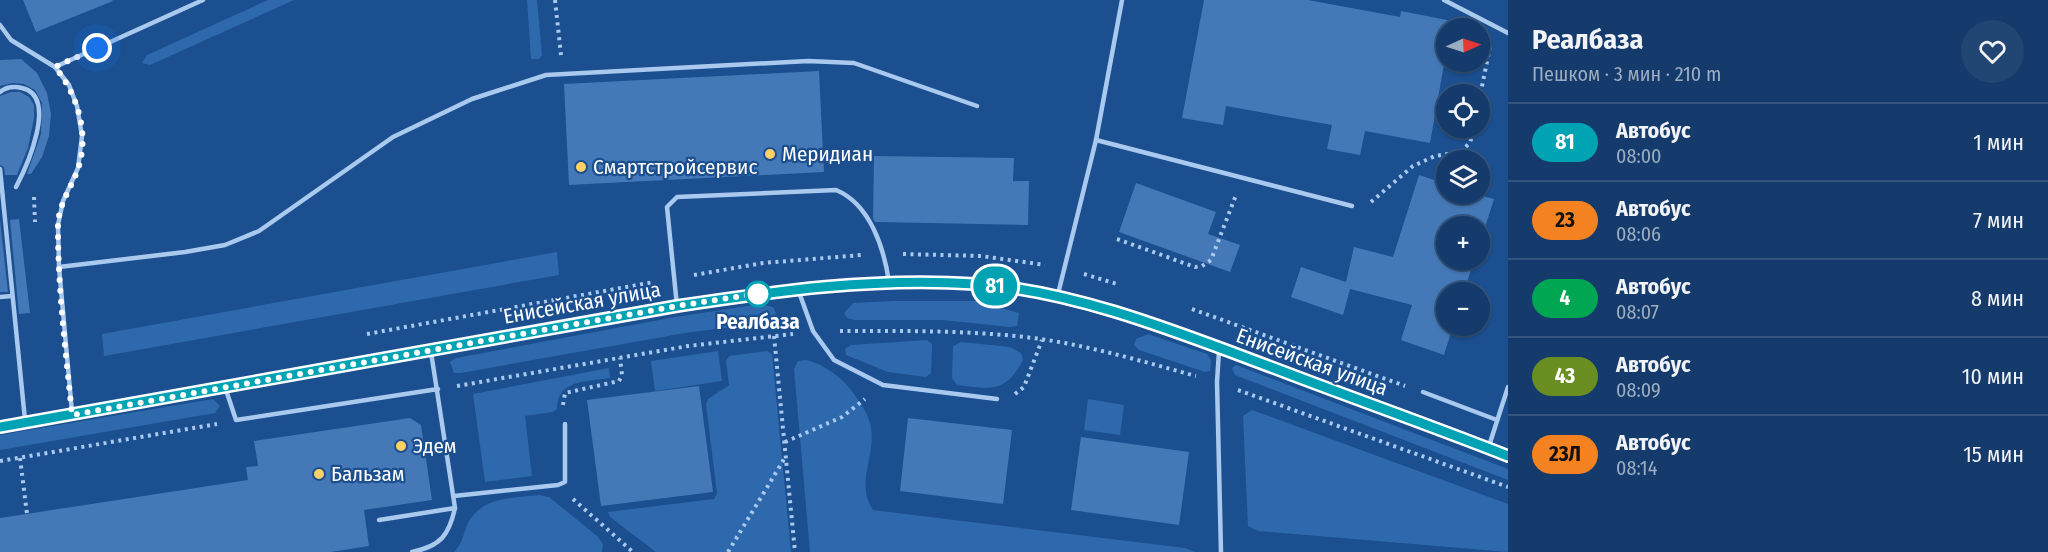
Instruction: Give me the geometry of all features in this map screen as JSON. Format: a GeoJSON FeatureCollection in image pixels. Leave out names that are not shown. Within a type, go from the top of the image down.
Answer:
{"type":"FeatureCollection","features":[{"type":"Feature","properties":{"kind":"main road","name":"Енисейская улица"},"geometry":{"type":"LineString","coordinates":[[0,427],[677,306],[798,289],[889,282],[976,284],[1058,294],[1220,348],[1508,456]]}},
{"type":"Feature","properties":{"kind":"lane"},"geometry":{"type":"LineString","coordinates":[[55,67],[203,0]]}},
{"type":"Feature","properties":{"kind":"lane"},"geometry":{"type":"LineString","coordinates":[[1058,294],[1096,140],[1122,0]]}},
{"type":"Feature","properties":{"kind":"lane"},"geometry":{"type":"LineString","coordinates":[[1444,0],[1508,33]]}},
{"type":"Feature","properties":{"kind":"lane"},"geometry":{"type":"LineString","coordinates":[[0,25],[11,40],[55,67],[69,85],[77,106],[82,136],[78,168],[63,201],[58,225],[58,267],[72,415]]}},
{"type":"Feature","properties":{"kind":"lane"},"geometry":{"type":"LineString","coordinates":[[58,267],[185,252],[225,244],[259,231],[393,137],[472,99],[546,75],[808,61],[854,63],[977,106]]}},
{"type":"Feature","properties":{"kind":"lane"},"geometry":{"type":"LineString","coordinates":[[0,92],[14,86],[26,89],[34,99],[39,113],[38,134],[16,187]]}},
{"type":"Feature","properties":{"kind":"lane"},"geometry":{"type":"LineString","coordinates":[[1096,140],[1352,206]]}},
{"type":"Feature","properties":{"kind":"lane"},"geometry":{"type":"LineString","coordinates":[[0,169],[25,423]]}},
{"type":"Feature","properties":{"kind":"lane"},"geometry":{"type":"LineString","coordinates":[[677,306],[667,207],[676,198],[836,190],[842,192],[849,195],[877,234],[885,254],[889,282]]}},
{"type":"Feature","properties":{"kind":"lane"},"geometry":{"type":"LineString","coordinates":[[798,289],[813,331],[834,360],[884,385],[997,399]]}},
{"type":"Feature","properties":{"kind":"lane"},"geometry":{"type":"LineString","coordinates":[[0,297],[12,296]]}},
{"type":"Feature","properties":{"kind":"lane"},"geometry":{"type":"LineString","coordinates":[[1220,348],[1217,382],[1221,552]]}},
{"type":"Feature","properties":{"kind":"lane"},"geometry":{"type":"LineString","coordinates":[[412,552],[428,549],[451,530],[455,508],[431,351]]}},
{"type":"Feature","properties":{"kind":"lane"},"geometry":{"type":"LineString","coordinates":[[225,387],[236,420],[438,389]]}},
{"type":"Feature","properties":{"kind":"lane"},"geometry":{"type":"LineString","coordinates":[[1488,448],[1508,387]]}},
{"type":"Feature","properties":{"kind":"lane"},"geometry":{"type":"LineString","coordinates":[[1423,392],[1497,420]]}},
{"type":"Feature","properties":{"kind":"lane"},"geometry":{"type":"LineString","coordinates":[[454,496],[558,485],[565,482],[565,424]]}},
{"type":"Feature","properties":{"kind":"lane"},"geometry":{"type":"LineString","coordinates":[[379,520],[455,508]]}},
{"type":"Feature","properties":{"kind":"path"},"geometry":{"type":"LineString","coordinates":[[555,0],[559,38]]}},
{"type":"Feature","properties":{"kind":"path"},"geometry":{"type":"LineString","coordinates":[[1482,84],[1494,26]]}},
{"type":"Feature","properties":{"kind":"path"},"geometry":{"type":"LineString","coordinates":[[1352,206],[1368,205],[1413,166],[1435,156],[1460,152],[1470,143],[1471,138]]}},
{"type":"Feature","properties":{"kind":"path"},"geometry":{"type":"LineString","coordinates":[[1117,239],[1195,267],[1202,266],[1211,260],[1243,178]]}},
{"type":"Feature","properties":{"kind":"path"},"geometry":{"type":"LineString","coordinates":[[438,389],[688,346],[813,331],[945,331]]}},
{"type":"Feature","properties":{"kind":"path"},"geometry":{"type":"LineString","coordinates":[[774,336],[795,552]]}},
{"type":"Feature","properties":{"kind":"path"},"geometry":{"type":"LineString","coordinates":[[997,399],[1012,396],[1024,387],[1042,339]]}},
{"type":"Feature","properties":{"kind":"path"},"geometry":{"type":"LineString","coordinates":[[565,424],[562,402],[565,393],[619,381],[622,375],[620,358]]}},
{"type":"Feature","properties":{"kind":"path"},"geometry":{"type":"LineString","coordinates":[[785,442],[842,417],[872,393],[877,381]]}},
{"type":"Feature","properties":{"kind":"path"},"geometry":{"type":"LineString","coordinates":[[0,461],[236,420]]}},
{"type":"Feature","properties":{"kind":"path"},"geometry":{"type":"LineString","coordinates":[[728,552],[786,455]]}},
{"type":"Feature","properties":{"kind":"path"},"geometry":{"type":"LineString","coordinates":[[20,458],[27,514]]}},
{"type":"Feature","properties":{"kind":"path"},"geometry":{"type":"LineString","coordinates":[[586,510],[633,552]]}},
{"type":"Feature","properties":{"kind":"path"},"geometry":{"type":"LineString","coordinates":[[627,545],[628,552]]}},
{"type":"Feature","properties":{"kind":"shaded area"},"geometry":{"type":"Polygon","coordinates":[[[268,0],[294,0],[150,65],[142,63],[147,55],[268,0]]]}},
{"type":"Feature","properties":{"kind":"shaded area"},"geometry":{"type":"Polygon","coordinates":[[[527,0],[537,0],[542,55],[539,59],[531,59],[527,0]]]}},
{"type":"Feature","properties":{"kind":"shaded area"},"geometry":{"type":"Polygon","coordinates":[[[557,252],[559,275],[104,356],[102,334],[557,252]]]}},
{"type":"Feature","properties":{"kind":"shaded area"},"geometry":{"type":"Polygon","coordinates":[[[977,301],[1019,313],[1017,326],[1010,327],[942,320],[855,320],[847,318],[844,313],[853,303],[977,301]]]}},
{"type":"Feature","properties":{"kind":"shaded area"},"geometry":{"type":"Polygon","coordinates":[[[761,304],[773,307],[776,313],[770,322],[685,333],[461,373],[454,373],[450,362],[456,358],[675,317],[761,304]]]}},
{"type":"Feature","properties":{"kind":"shaded area"},"geometry":{"type":"Polygon","coordinates":[[[1148,334],[1207,354],[1211,360],[1210,371],[1205,372],[1139,350],[1134,345],[1136,339],[1148,334]]]}},
{"type":"Feature","properties":{"kind":"shaded area"},"geometry":{"type":"Polygon","coordinates":[[[927,340],[932,344],[931,373],[926,377],[888,372],[846,355],[845,349],[851,345],[927,340]]]}},
{"type":"Feature","properties":{"kind":"shaded area"},"geometry":{"type":"Polygon","coordinates":[[[961,342],[1010,347],[1021,353],[1023,360],[1010,379],[996,387],[979,388],[957,385],[952,378],[953,346],[961,342]]]}},
{"type":"Feature","properties":{"kind":"shaded area"},"geometry":{"type":"Polygon","coordinates":[[[718,351],[722,381],[655,391],[651,361],[718,351]]]}},
{"type":"Feature","properties":{"kind":"shaded area"},"geometry":{"type":"Polygon","coordinates":[[[767,351],[772,354],[791,552],[656,552],[610,517],[608,512],[714,499],[717,493],[706,405],[708,399],[729,385],[726,361],[729,356],[767,351]]]}},
{"type":"Feature","properties":{"kind":"shaded area"},"geometry":{"type":"Polygon","coordinates":[[[806,360],[826,368],[843,381],[866,413],[872,439],[866,490],[873,510],[1185,548],[1195,552],[810,552],[794,369],[798,361],[806,360]]]}},
{"type":"Feature","properties":{"kind":"shaded area"},"geometry":{"type":"Polygon","coordinates":[[[1236,365],[1508,469],[1508,480],[1235,375],[1232,368],[1236,365]]]}},
{"type":"Feature","properties":{"kind":"shaded area"},"geometry":{"type":"Polygon","coordinates":[[[609,368],[610,378],[568,387],[562,392],[558,399],[557,409],[553,412],[525,416],[532,476],[485,482],[473,394],[609,368]]]}},
{"type":"Feature","properties":{"kind":"shaded area"},"geometry":{"type":"Polygon","coordinates":[[[213,399],[220,406],[215,413],[0,450],[0,435],[213,399]]]}},
{"type":"Feature","properties":{"kind":"shaded area"},"geometry":{"type":"Polygon","coordinates":[[[1088,399],[1124,405],[1120,435],[1084,430],[1088,399]]]}},
{"type":"Feature","properties":{"kind":"shaded area"},"geometry":{"type":"Polygon","coordinates":[[[1252,410],[1508,504],[1508,552],[1258,531],[1248,526],[1243,416],[1252,410]]]}},
{"type":"Feature","properties":{"kind":"shaded area"},"geometry":{"type":"Polygon","coordinates":[[[539,495],[549,497],[597,536],[603,544],[602,552],[454,552],[461,542],[468,523],[481,508],[499,500],[539,495]]]}},
{"type":"Feature","properties":{"kind":"building"},"geometry":{"type":"Polygon","coordinates":[[[23,0],[112,0],[113,1],[36,32],[23,0]]]}},
{"type":"Feature","properties":{"kind":"building"},"geometry":{"type":"Polygon","coordinates":[[[1204,0],[1308,0],[1400,17],[1401,11],[1437,18],[1436,72],[1443,72],[1440,84],[1436,84],[1436,109],[1430,143],[1365,131],[1360,155],[1327,149],[1332,125],[1226,106],[1223,125],[1182,118],[1204,0]]]}},
{"type":"Feature","properties":{"kind":"building"},"geometry":{"type":"Polygon","coordinates":[[[21,59],[37,73],[47,93],[51,114],[49,136],[42,157],[31,174],[27,174],[41,134],[42,103],[35,90],[24,84],[13,83],[0,86],[0,60],[21,59]]]}},
{"type":"Feature","properties":{"kind":"building"},"geometry":{"type":"Polygon","coordinates":[[[819,71],[824,172],[569,185],[564,84],[819,71]]]}},
{"type":"Feature","properties":{"kind":"building"},"geometry":{"type":"Polygon","coordinates":[[[20,92],[29,97],[34,105],[34,118],[28,148],[17,175],[5,175],[4,167],[0,165],[0,96],[20,92]]]}},
{"type":"Feature","properties":{"kind":"building"},"geometry":{"type":"Polygon","coordinates":[[[874,156],[1014,158],[1013,181],[1029,181],[1028,225],[875,222],[873,218],[874,156]]]}},
{"type":"Feature","properties":{"kind":"building"},"geometry":{"type":"Polygon","coordinates":[[[1419,175],[1436,181],[1436,204],[1490,204],[1490,198],[1494,199],[1489,216],[1436,216],[1436,270],[1471,270],[1467,282],[1436,282],[1436,336],[1450,336],[1444,355],[1401,340],[1412,305],[1350,289],[1343,315],[1291,297],[1301,267],[1346,282],[1354,247],[1393,257],[1419,175]]]}},
{"type":"Feature","properties":{"kind":"building"},"geometry":{"type":"Polygon","coordinates":[[[1136,183],[1216,212],[1208,234],[1240,245],[1230,272],[1119,232],[1136,183]]]}},
{"type":"Feature","properties":{"kind":"building"},"geometry":{"type":"Polygon","coordinates":[[[19,219],[30,313],[19,314],[10,220],[19,219]]]}},
{"type":"Feature","properties":{"kind":"building"},"geometry":{"type":"Polygon","coordinates":[[[0,220],[8,292],[0,292],[0,220]]]}},
{"type":"Feature","properties":{"kind":"building"},"geometry":{"type":"Polygon","coordinates":[[[699,386],[713,492],[601,506],[587,400],[699,386]]]}},
{"type":"Feature","properties":{"kind":"building"},"geometry":{"type":"Polygon","coordinates":[[[410,418],[421,425],[432,500],[364,510],[369,546],[331,552],[0,552],[0,518],[248,480],[246,467],[258,466],[254,441],[410,418]]]}},
{"type":"Feature","properties":{"kind":"building"},"geometry":{"type":"Polygon","coordinates":[[[908,418],[1012,430],[1003,504],[900,491],[908,418]]]}},
{"type":"Feature","properties":{"kind":"building"},"geometry":{"type":"Polygon","coordinates":[[[1081,437],[1189,452],[1179,525],[1071,510],[1081,437]]]}},
{"type":"Feature","properties":{"kind":"bus line","name":"81"},"geometry":{"type":"LineString","coordinates":[[0,427],[677,306],[768,292],[889,282],[976,284],[1058,294],[1220,348],[1508,456]]}},
{"type":"Feature","properties":{"kind":"place","name":"Меридиан"},"geometry":{"type":"Point","coordinates":[770,154]}},
{"type":"Feature","properties":{"kind":"place","name":"Смартстройсервис"},"geometry":{"type":"Point","coordinates":[581,167]}},
{"type":"Feature","properties":{"kind":"place","name":"Реалбаза"},"geometry":{"type":"Point","coordinates":[758,294]}},
{"type":"Feature","properties":{"kind":"place","name":"Эдем"},"geometry":{"type":"Point","coordinates":[401,446]}},
{"type":"Feature","properties":{"kind":"place","name":"Бальзам"},"geometry":{"type":"Point","coordinates":[319,474]}},
{"type":"Feature","properties":{"kind":"route"},"geometry":{"type":"LineString","coordinates":[[97,48],[55,67],[69,85],[77,106],[82,136],[78,168],[63,201],[58,225],[58,267],[72,415],[677,306],[768,292],[758,294]]}}]}
